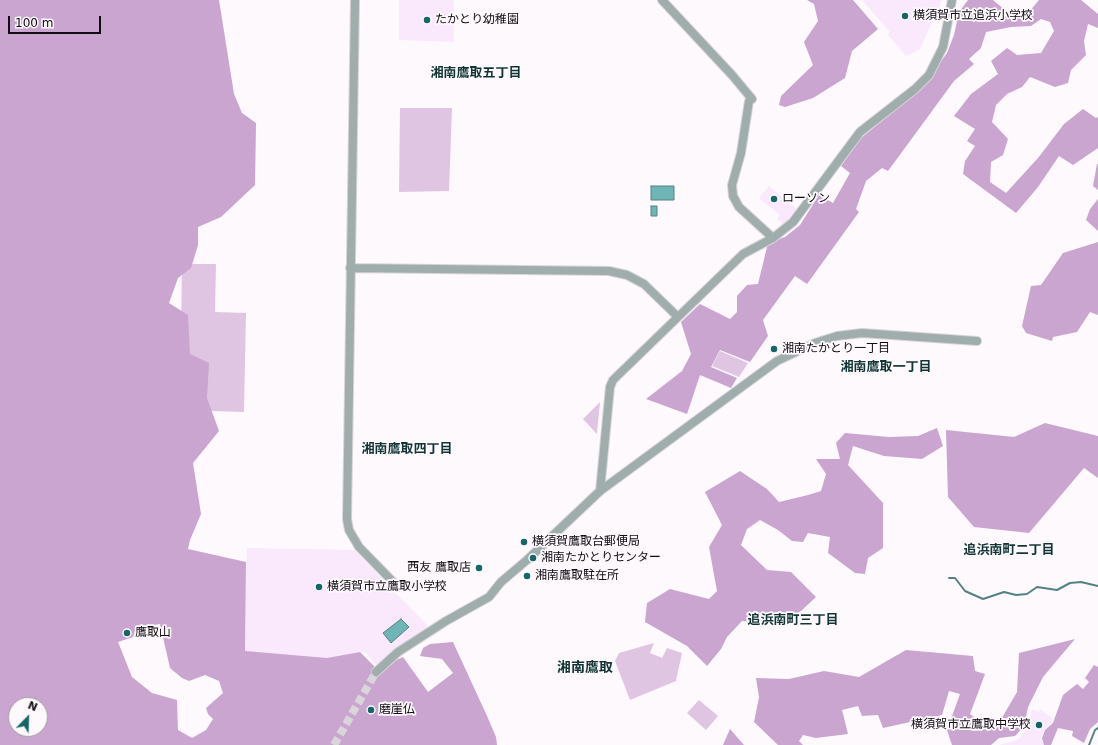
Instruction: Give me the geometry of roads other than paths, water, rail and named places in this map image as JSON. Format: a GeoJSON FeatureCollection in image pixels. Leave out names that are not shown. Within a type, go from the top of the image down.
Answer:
{"type":"FeatureCollection","features":[{"type":"Feature","properties":{"kind":"street"},"geometry":{"type":"LineString","coordinates":[[355,0],[347,519],[350,532],[359,547],[398,587]]}},
{"type":"Feature","properties":{"kind":"street"},"geometry":{"type":"LineString","coordinates":[[662,0],[732,75],[752,99],[748,101],[740,153],[732,185],[733,196],[739,207],[773,238]]}},
{"type":"Feature","properties":{"kind":"street"},"geometry":{"type":"LineString","coordinates":[[600,491],[610,387],[613,380],[743,254],[773,238],[793,222],[860,132],[916,89],[929,75],[943,47],[952,0]]}},
{"type":"Feature","properties":{"kind":"street"},"geometry":{"type":"LineString","coordinates":[[350,268],[609,271],[627,275],[644,284],[678,317]]}},
{"type":"Feature","properties":{"kind":"street"},"geometry":{"type":"LineString","coordinates":[[376,672],[404,648],[446,620],[489,597],[501,582],[527,560],[600,491],[777,361],[815,343],[837,336],[862,333],[977,341]]}},
{"type":"Feature","properties":{"kind":"water"},"geometry":{"type":"Polygon","coordinates":[[[651,186],[674,186],[674,200],[651,200],[651,186]]]}},
{"type":"Feature","properties":{"kind":"water"},"geometry":{"type":"Polygon","coordinates":[[[651,206],[657,206],[657,216],[651,216],[651,206]]]}},
{"type":"Feature","properties":{"kind":"water"},"geometry":{"type":"Polygon","coordinates":[[[401,619],[409,627],[391,643],[383,633],[401,619]]]}},
{"type":"Feature","properties":{"kind":"waterway"},"geometry":{"type":"LineString","coordinates":[[949,578],[955,578],[965,591],[983,599],[1004,592],[1016,595],[1027,594],[1037,587],[1057,590],[1070,583],[1081,582],[1098,586]]}},
{"type":"Feature","properties":{"kind":"waterway"},"geometry":{"type":"LineString","coordinates":[[1089,745],[1095,730],[1098,728]]}},
{"type":"Feature","properties":{"kind":"tunnel"},"geometry":{"type":"LineString","coordinates":[[334,745],[376,672]]}},
{"type":"Feature","properties":{"kind":"place","name":"横須賀市立追浜小学校"},"geometry":{"type":"Point","coordinates":[905,16]}},
{"type":"Feature","properties":{"kind":"place","name":"たかとり幼稚園"},"geometry":{"type":"Point","coordinates":[427,20]}},
{"type":"Feature","properties":{"kind":"place","name":"ローソン"},"geometry":{"type":"Point","coordinates":[774,199]}},
{"type":"Feature","properties":{"kind":"place","name":"湘南たかとり一丁目"},"geometry":{"type":"Point","coordinates":[774,349]}},
{"type":"Feature","properties":{"kind":"place","name":"横須賀鷹取台郵便局"},"geometry":{"type":"Point","coordinates":[524,542]}},
{"type":"Feature","properties":{"kind":"place","name":"湘南たかとりセンター"},"geometry":{"type":"Point","coordinates":[533,558]}},
{"type":"Feature","properties":{"kind":"place","name":"西友 鷹取店"},"geometry":{"type":"Point","coordinates":[479,568]}},
{"type":"Feature","properties":{"kind":"place","name":"湘南鷹取駐在所"},"geometry":{"type":"Point","coordinates":[527,576]}},
{"type":"Feature","properties":{"kind":"place","name":"横須賀市立鷹取小学校"},"geometry":{"type":"Point","coordinates":[319,587]}},
{"type":"Feature","properties":{"kind":"place","name":"鷹取山"},"geometry":{"type":"Point","coordinates":[127,633]}},
{"type":"Feature","properties":{"kind":"place","name":"磨崖仏"},"geometry":{"type":"Point","coordinates":[371,710]}},
{"type":"Feature","properties":{"kind":"place","name":"横須賀市立鷹取中学校"},"geometry":{"type":"Point","coordinates":[1039,725]}},
{"type":"Feature","properties":{"kind":"district","name":"湘南鷹取五丁目"},"geometry":{"type":"Point","coordinates":[476,74]}},
{"type":"Feature","properties":{"kind":"district","name":"湘南鷹取一丁目"},"geometry":{"type":"Point","coordinates":[886,368]}},
{"type":"Feature","properties":{"kind":"district","name":"湘南鷹取四丁目"},"geometry":{"type":"Point","coordinates":[407,450]}},
{"type":"Feature","properties":{"kind":"district","name":"追浜南町二丁目"},"geometry":{"type":"Point","coordinates":[1009,551]}},
{"type":"Feature","properties":{"kind":"district","name":"追浜南町三丁目"},"geometry":{"type":"Point","coordinates":[793,621]}},
{"type":"Feature","properties":{"kind":"district","name":"湘南鷹取"},"geometry":{"type":"Point","coordinates":[585,668]}}]}
